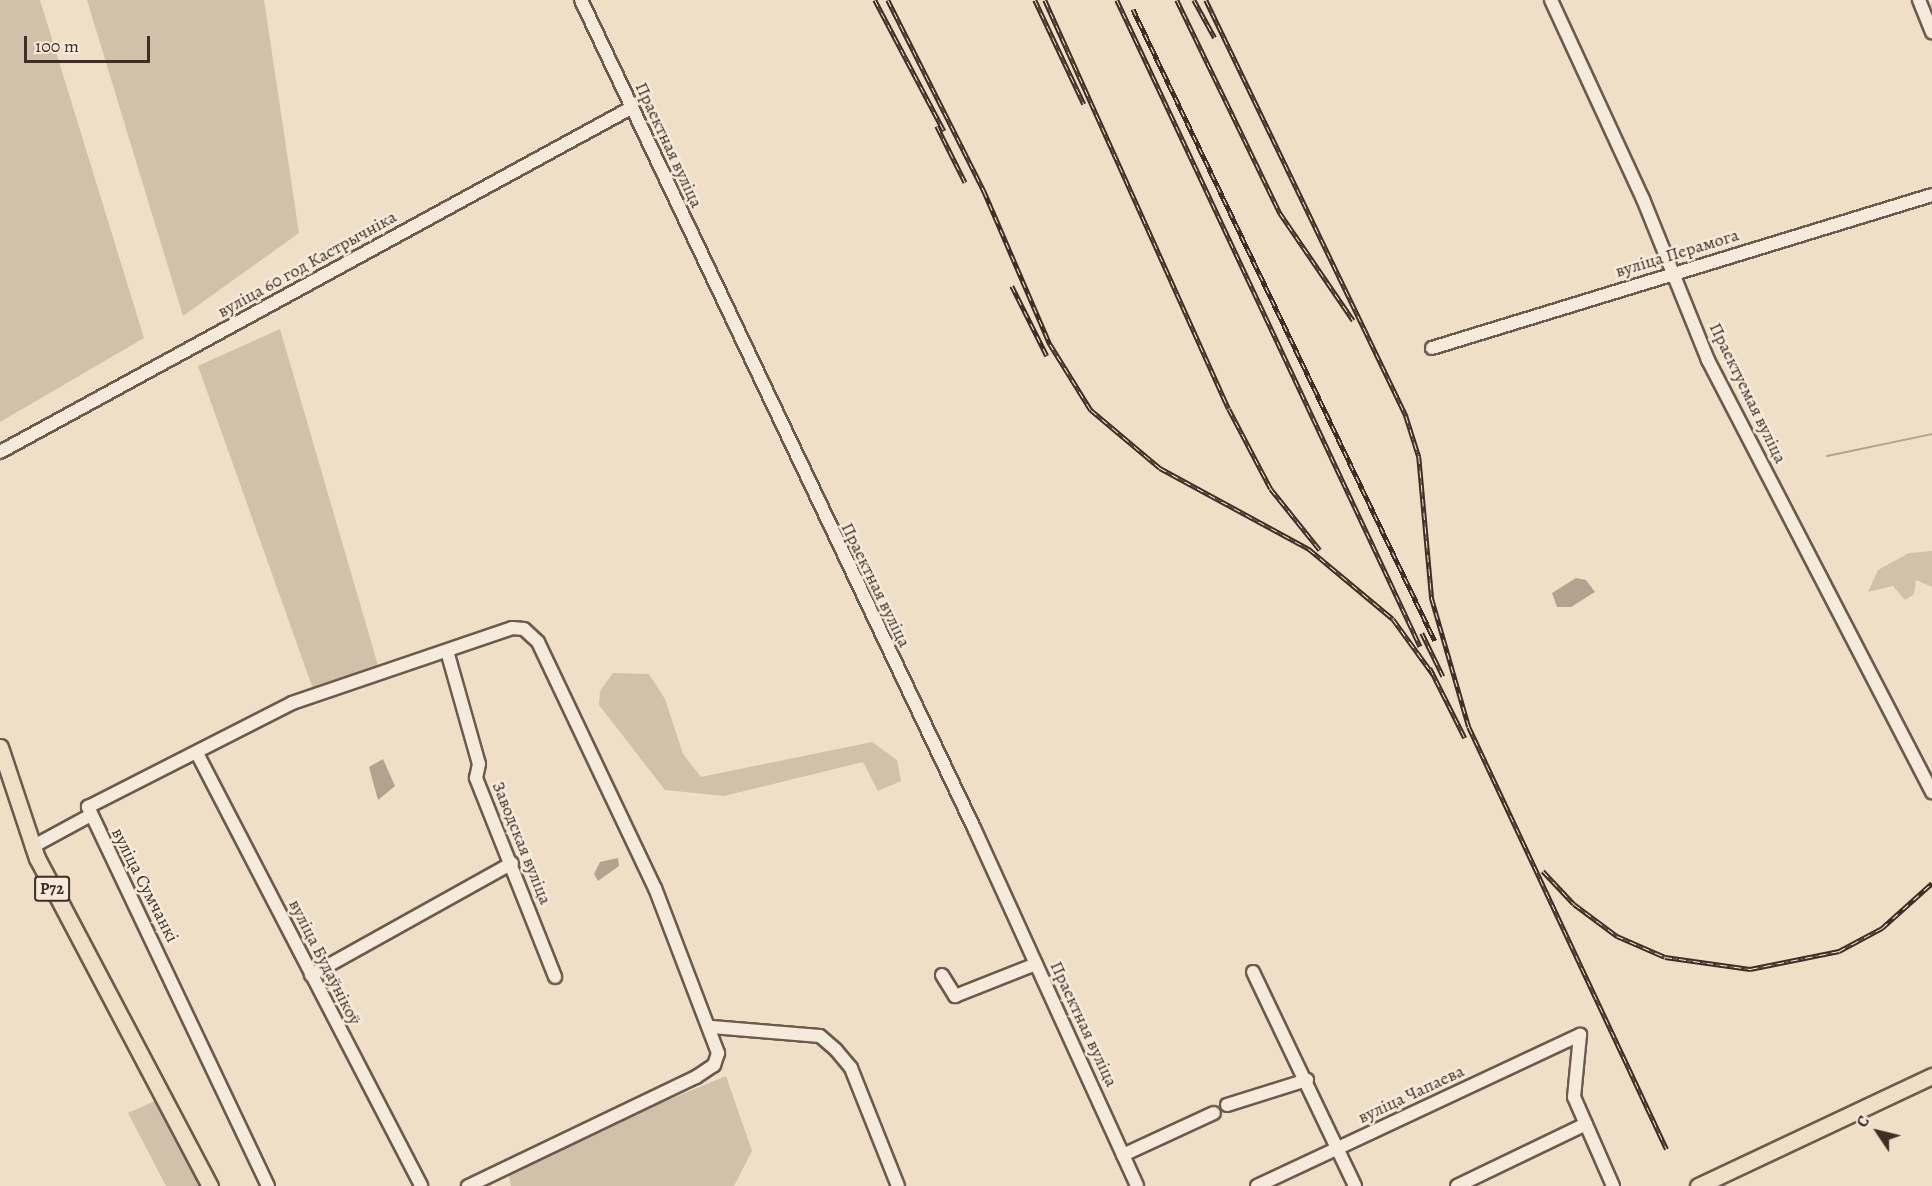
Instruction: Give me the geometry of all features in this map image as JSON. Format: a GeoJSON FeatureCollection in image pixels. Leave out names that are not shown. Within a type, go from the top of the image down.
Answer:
{"type":"FeatureCollection","features":[{"type":"Feature","properties":{"kind":"main road","name":"Р72"},"geometry":{"type":"LineString","coordinates":[[0,747],[32,847],[210,1186]]}},
{"type":"Feature","properties":{"kind":"main road"},"geometry":{"type":"LineString","coordinates":[[1698,1186],[1932,1076]]}},
{"type":"Feature","properties":{"kind":"street","name":"Праектная вуліца"},"geometry":{"type":"LineString","coordinates":[[581,0],[1036,964],[1137,1186]]}},
{"type":"Feature","properties":{"kind":"street","name":"Праектуемая вуліца"},"geometry":{"type":"LineString","coordinates":[[1551,0],[1674,272],[1708,360],[1932,792]]}},
{"type":"Feature","properties":{"kind":"street"},"geometry":{"type":"LineString","coordinates":[[1919,0],[1932,32]]}},
{"type":"Feature","properties":{"kind":"street","name":"вуліца 60 год Кастрычніка"},"geometry":{"type":"LineString","coordinates":[[0,452],[631,108]]}},
{"type":"Feature","properties":{"kind":"street","name":"вуліца Перамога"},"geometry":{"type":"LineString","coordinates":[[1432,348],[1674,272],[1932,195]]}},
{"type":"Feature","properties":{"kind":"street","name":"вуліца Сумчанкі"},"geometry":{"type":"LineString","coordinates":[[268,1186],[89,816],[88,807],[198,755],[292,703],[512,628],[524,629],[538,642],[655,888],[712,1028],[718,1053],[714,1065],[696,1077],[468,1186]]}},
{"type":"Feature","properties":{"kind":"street","name":"Заводская вуліца"},"geometry":{"type":"LineString","coordinates":[[447,651],[480,764],[476,778],[512,863],[555,977]]}},
{"type":"Feature","properties":{"kind":"street","name":"вуліца Будаўнікоў"},"geometry":{"type":"LineString","coordinates":[[198,755],[421,1186]]}},
{"type":"Feature","properties":{"kind":"street"},"geometry":{"type":"LineString","coordinates":[[32,847],[89,816]]}},
{"type":"Feature","properties":{"kind":"street"},"geometry":{"type":"LineString","coordinates":[[310,975],[512,863]]}},
{"type":"Feature","properties":{"kind":"street"},"geometry":{"type":"LineString","coordinates":[[942,975],[956,996],[1036,964]]}},
{"type":"Feature","properties":{"kind":"street"},"geometry":{"type":"LineString","coordinates":[[1253,972],[1307,1080],[1336,1149],[1355,1186]]}},
{"type":"Feature","properties":{"kind":"street"},"geometry":{"type":"LineString","coordinates":[[712,1028],[820,1036],[851,1068],[898,1186]]}},
{"type":"Feature","properties":{"kind":"street","name":"вуліца Чапаева"},"geometry":{"type":"LineString","coordinates":[[1257,1186],[1580,1035],[1574,1097],[1586,1124]]}},
{"type":"Feature","properties":{"kind":"street"},"geometry":{"type":"LineString","coordinates":[[1227,1105],[1307,1080]]}},
{"type":"Feature","properties":{"kind":"street"},"geometry":{"type":"LineString","coordinates":[[1123,1155],[1214,1113]]}},
{"type":"Feature","properties":{"kind":"street"},"geometry":{"type":"LineString","coordinates":[[1456,1186],[1586,1124],[1613,1186]]}},
{"type":"Feature","properties":{"kind":"shaded area"},"geometry":{"type":"Polygon","coordinates":[[[0,0],[40,0],[144,338],[0,422],[0,0]]]}},
{"type":"Feature","properties":{"kind":"shaded area"},"geometry":{"type":"Polygon","coordinates":[[[87,0],[264,0],[299,233],[183,316],[87,0]]]}},
{"type":"Feature","properties":{"kind":"shaded area"},"geometry":{"type":"Polygon","coordinates":[[[280,329],[379,669],[313,689],[198,366],[280,329]]]}},
{"type":"Feature","properties":{"kind":"shaded area"},"geometry":{"type":"Polygon","coordinates":[[[1932,551],[1932,587],[1916,580],[1914,594],[1905,600],[1893,586],[1868,592],[1878,570],[1909,553],[1932,551]]]}},
{"type":"Feature","properties":{"kind":"shaded area"},"geometry":{"type":"Polygon","coordinates":[[[1576,578],[1586,580],[1595,592],[1571,607],[1557,607],[1552,593],[1576,578]]]}},
{"type":"Feature","properties":{"kind":"shaded area"},"geometry":{"type":"Polygon","coordinates":[[[613,673],[649,674],[665,699],[683,754],[701,777],[872,742],[897,760],[901,781],[878,791],[863,762],[724,796],[665,790],[599,705],[600,691],[613,673]]]}},
{"type":"Feature","properties":{"kind":"shaded area"},"geometry":{"type":"Polygon","coordinates":[[[383,759],[395,786],[378,800],[369,767],[383,759]]]}},
{"type":"Feature","properties":{"kind":"shaded area"},"geometry":{"type":"Polygon","coordinates":[[[618,858],[619,866],[598,881],[594,874],[600,862],[618,858]]]}},
{"type":"Feature","properties":{"kind":"shaded area"},"geometry":{"type":"Polygon","coordinates":[[[726,1076],[752,1151],[734,1186],[511,1186],[507,1167],[726,1076]]]}},
{"type":"Feature","properties":{"kind":"shaded area"},"geometry":{"type":"Polygon","coordinates":[[[155,1101],[201,1186],[166,1186],[128,1113],[155,1101]]]}},
{"type":"Feature","properties":{"kind":"waterway"},"geometry":{"type":"LineString","coordinates":[[1827,456],[1932,434]]}},
{"type":"Feature","properties":{"kind":"railway"},"geometry":{"type":"LineString","coordinates":[[875,0],[944,131]]}},
{"type":"Feature","properties":{"kind":"railway"},"geometry":{"type":"LineString","coordinates":[[888,0],[984,191],[1050,344],[1091,410],[1160,468],[1309,549],[1393,619],[1433,674]]}},
{"type":"Feature","properties":{"kind":"railway"},"geometry":{"type":"LineString","coordinates":[[1035,0],[1084,104]]}},
{"type":"Feature","properties":{"kind":"railway"},"geometry":{"type":"LineString","coordinates":[[1045,0],[1229,409],[1271,489],[1320,550]]}},
{"type":"Feature","properties":{"kind":"railway"},"geometry":{"type":"LineString","coordinates":[[1117,0],[1420,646]]}},
{"type":"Feature","properties":{"kind":"railway"},"geometry":{"type":"LineString","coordinates":[[1177,0],[1280,213],[1353,320]]}},
{"type":"Feature","properties":{"kind":"railway"},"geometry":{"type":"LineString","coordinates":[[1194,0],[1215,38]]}},
{"type":"Feature","properties":{"kind":"railway"},"geometry":{"type":"LineString","coordinates":[[1206,0],[1406,416],[1419,457],[1432,599],[1469,727],[1667,1149]]}},
{"type":"Feature","properties":{"kind":"railway"},"geometry":{"type":"LineString","coordinates":[[1133,9],[1435,641]]}},
{"type":"Feature","properties":{"kind":"railway"},"geometry":{"type":"LineString","coordinates":[[937,126],[965,182]]}},
{"type":"Feature","properties":{"kind":"railway"},"geometry":{"type":"LineString","coordinates":[[1012,286],[1047,356]]}},
{"type":"Feature","properties":{"kind":"railway"},"geometry":{"type":"LineString","coordinates":[[1422,633],[1443,676]]}},
{"type":"Feature","properties":{"kind":"railway"},"geometry":{"type":"LineString","coordinates":[[1430,668],[1465,738]]}},
{"type":"Feature","properties":{"kind":"railway"},"geometry":{"type":"LineString","coordinates":[[1543,871],[1574,904],[1617,936],[1665,957],[1750,969],[1839,951],[1882,928],[1932,883]]}}]}
